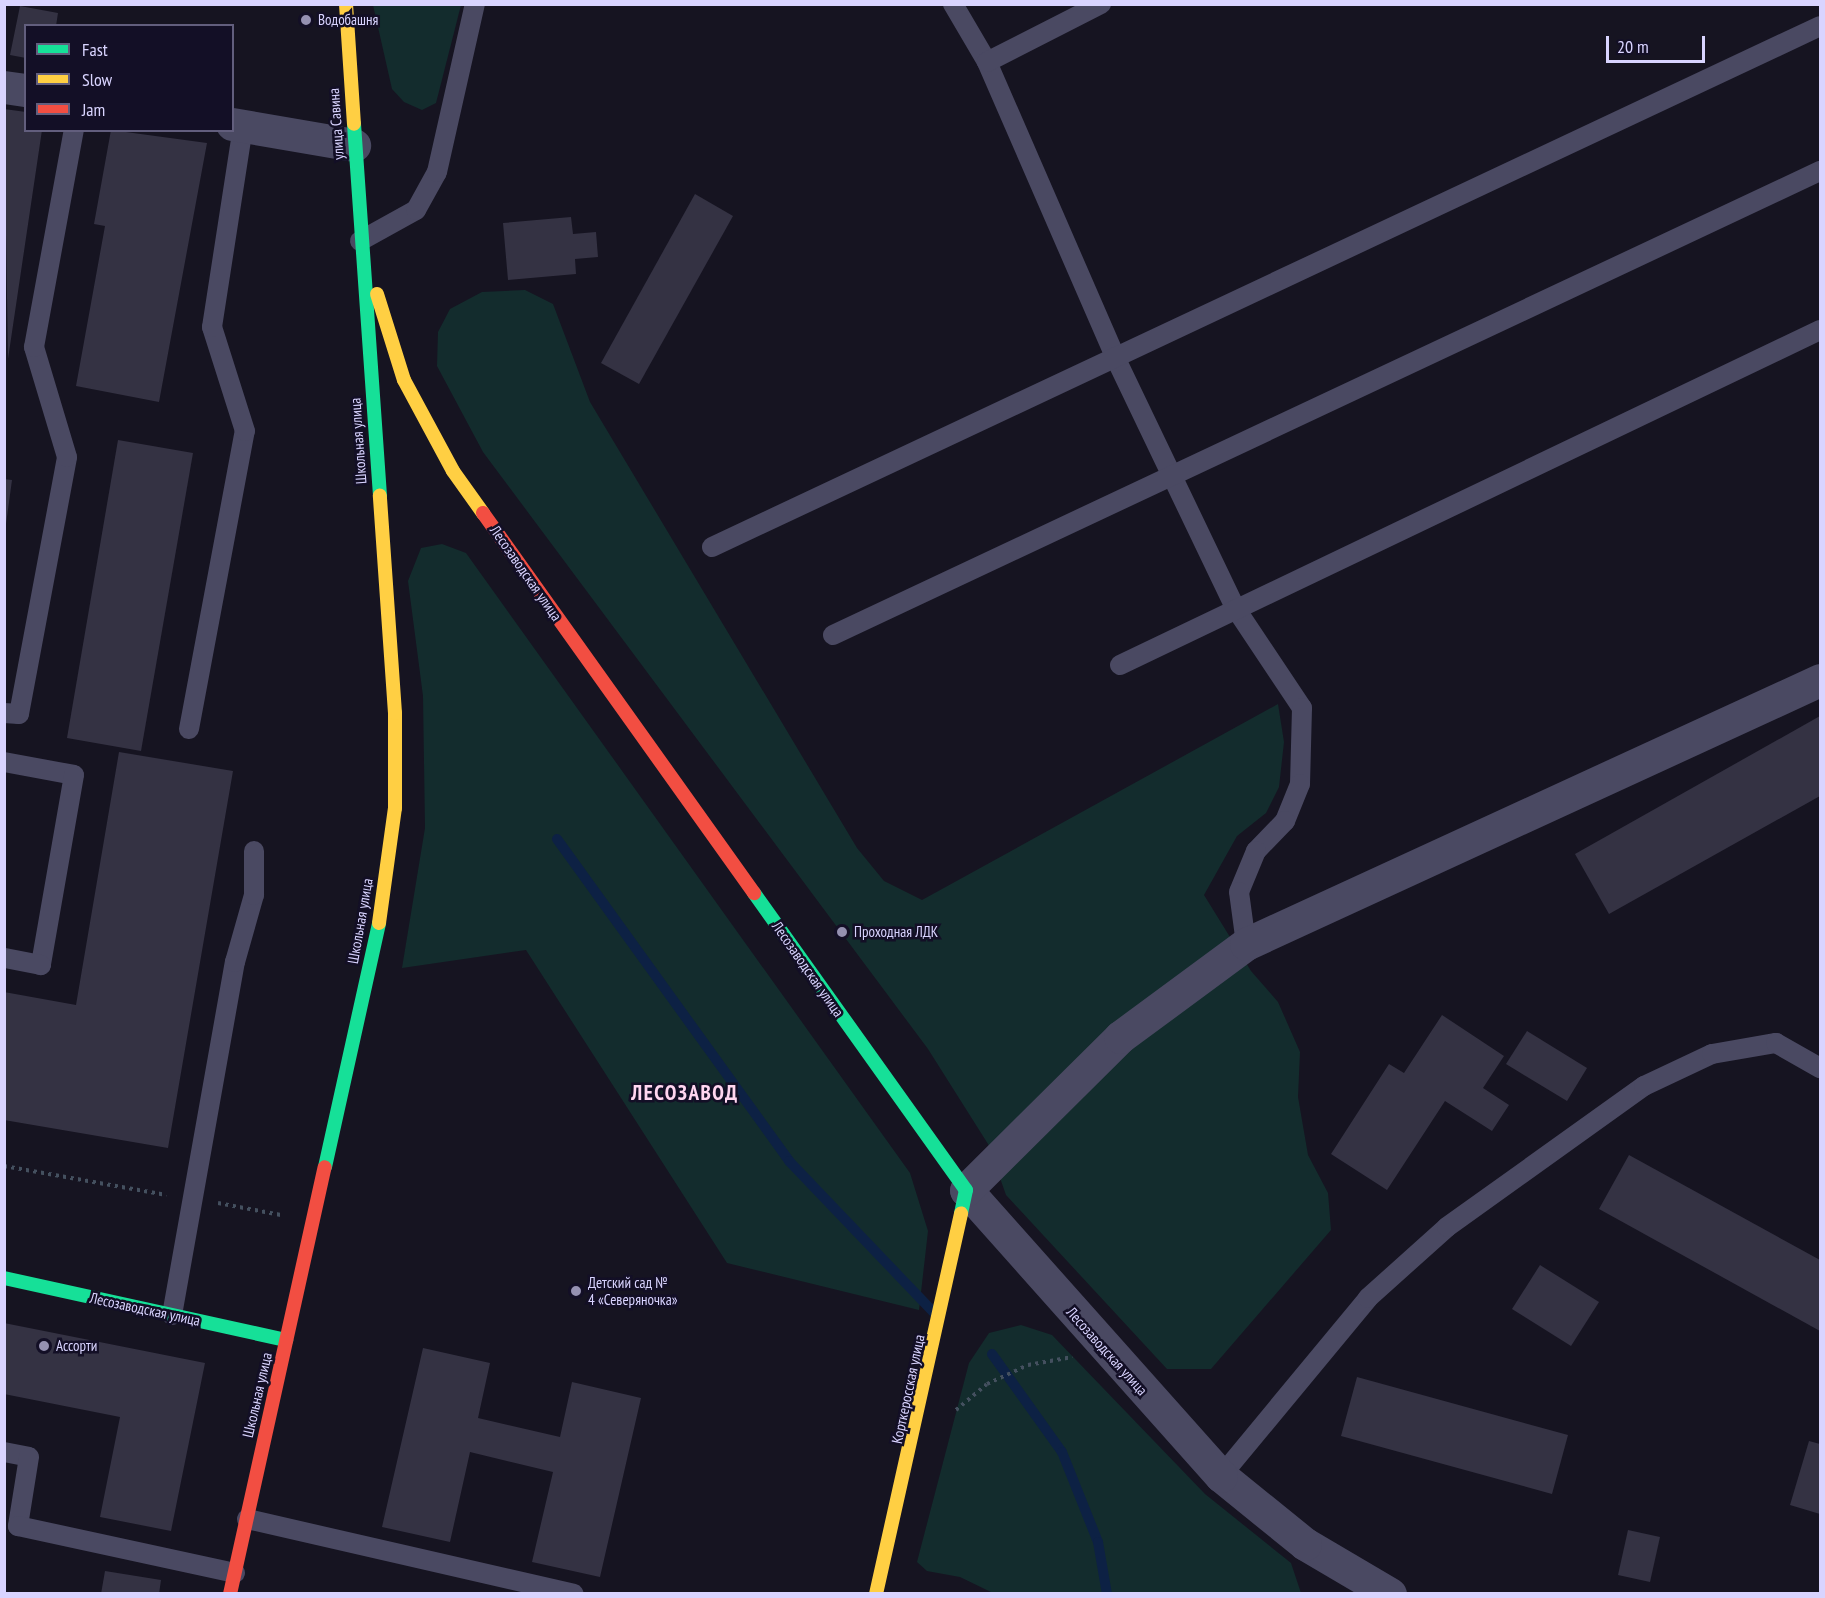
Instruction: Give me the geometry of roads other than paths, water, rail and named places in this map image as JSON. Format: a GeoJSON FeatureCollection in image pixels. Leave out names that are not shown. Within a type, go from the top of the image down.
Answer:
{"type":"FeatureCollection","features":[{"type":"Feature","properties":{"kind":"main road","name":"улица Савина"},"geometry":{"type":"LineString","coordinates":[[346,4],[360,241]]}},
{"type":"Feature","properties":{"kind":"main road","name":"Лесозаводская улица"},"geometry":{"type":"LineString","coordinates":[[360,241],[404,380],[453,471],[966,1190]]}},
{"type":"Feature","properties":{"kind":"main road","name":"Школьная улица"},"geometry":{"type":"LineString","coordinates":[[230,1593],[378,927],[395,808],[395,713],[360,241]]}},
{"type":"Feature","properties":{"kind":"main road","name":"Корткеросская улица"},"geometry":{"type":"LineString","coordinates":[[876,1593],[913,1445],[966,1190]]}},
{"type":"Feature","properties":{"kind":"main road","name":"Лесозаводская улица"},"geometry":{"type":"LineString","coordinates":[[4,1278],[286,1340]]}},
{"type":"Feature","properties":{"kind":"street"},"geometry":{"type":"LineString","coordinates":[[4,87],[24,90]]}},
{"type":"Feature","properties":{"kind":"street"},"geometry":{"type":"LineString","coordinates":[[238,125],[354,145]]}},
{"type":"Feature","properties":{"kind":"street"},"geometry":{"type":"LineString","coordinates":[[966,1190],[1120,1037],[1246,944],[1821,680]]}},
{"type":"Feature","properties":{"kind":"street","name":"Лесозаводская улица"},"geometry":{"type":"LineString","coordinates":[[966,1190],[1105,1350],[1221,1476],[1305,1544],[1390,1593]]}},
{"type":"Feature","properties":{"kind":"lane"},"geometry":{"type":"LineString","coordinates":[[360,241],[416,210],[437,172],[475,4]]}},
{"type":"Feature","properties":{"kind":"lane"},"geometry":{"type":"LineString","coordinates":[[953,4],[987,62],[1115,357],[1236,609],[1302,708],[1300,784],[1286,820],[1256,851],[1239,892],[1246,944]]}},
{"type":"Feature","properties":{"kind":"lane"},"geometry":{"type":"LineString","coordinates":[[987,62],[1101,4]]}},
{"type":"Feature","properties":{"kind":"lane"},"geometry":{"type":"LineString","coordinates":[[712,547],[1821,26]]}},
{"type":"Feature","properties":{"kind":"lane"},"geometry":{"type":"LineString","coordinates":[[189,729],[245,430],[212,327],[238,125]]}},
{"type":"Feature","properties":{"kind":"lane"},"geometry":{"type":"LineString","coordinates":[[4,712],[19,714],[67,457],[34,347],[74,132]]}},
{"type":"Feature","properties":{"kind":"lane"},"geometry":{"type":"LineString","coordinates":[[833,635],[1821,171]]}},
{"type":"Feature","properties":{"kind":"lane"},"geometry":{"type":"LineString","coordinates":[[1120,665],[1821,330]]}},
{"type":"Feature","properties":{"kind":"lane"},"geometry":{"type":"LineString","coordinates":[[4,762],[74,774],[41,965],[4,958]]}},
{"type":"Feature","properties":{"kind":"lane"},"geometry":{"type":"LineString","coordinates":[[172,1315],[235,962],[254,895],[254,851]]}},
{"type":"Feature","properties":{"kind":"lane"},"geometry":{"type":"LineString","coordinates":[[1221,1476],[1368,1298],[1447,1227],[1644,1086],[1712,1054],[1776,1043],[1821,1068]]}},
{"type":"Feature","properties":{"kind":"lane"},"geometry":{"type":"LineString","coordinates":[[4,1452],[29,1457],[18,1526],[235,1573]]}},
{"type":"Feature","properties":{"kind":"lane"},"geometry":{"type":"LineString","coordinates":[[247,1519],[574,1593]]}},
{"type":"Feature","properties":{"kind":"waterway"},"geometry":{"type":"LineString","coordinates":[[557,839],[789,1161],[935,1314]]}},
{"type":"Feature","properties":{"kind":"waterway"},"geometry":{"type":"LineString","coordinates":[[992,1354],[1062,1452],[1098,1542],[1107,1594]]}},
{"type":"Feature","properties":{"kind":"place","name":"Водобашня"},"geometry":{"type":"Point","coordinates":[306,20]}},
{"type":"Feature","properties":{"kind":"place","name":"Проходная ЛДК"},"geometry":{"type":"Point","coordinates":[842,932]}},
{"type":"Feature","properties":{"kind":"place","name":"Детский сад № 4 «Северяночка»"},"geometry":{"type":"Point","coordinates":[576,1291]}},
{"type":"Feature","properties":{"kind":"place","name":"Ассорти"},"geometry":{"type":"Point","coordinates":[44,1346]}},
{"type":"Feature","properties":{"kind":"district","name":"ЛЕСОЗАВОД"},"geometry":{"type":"Point","coordinates":[685,1093]}}]}
